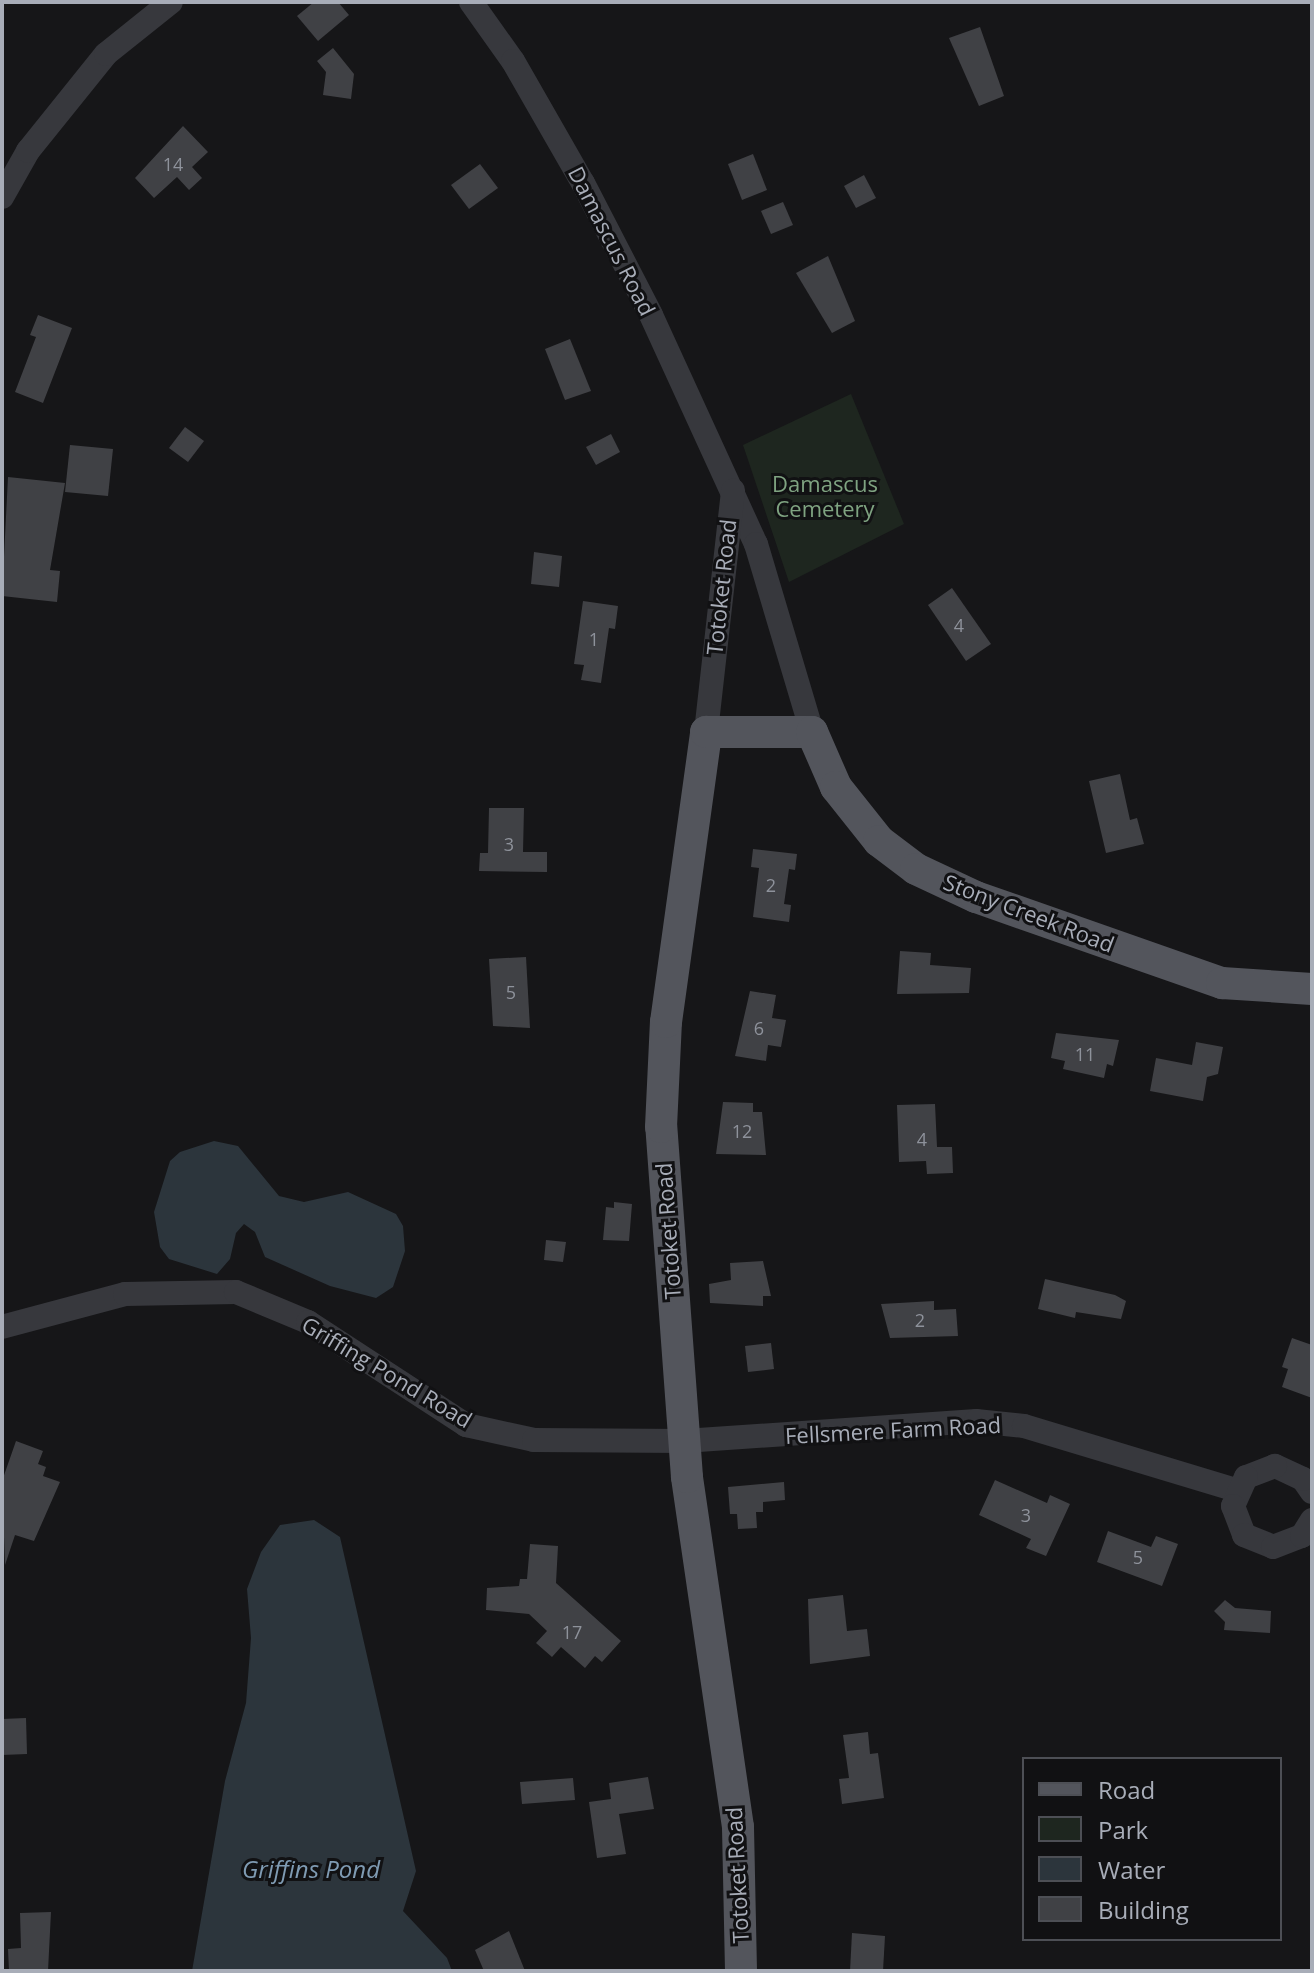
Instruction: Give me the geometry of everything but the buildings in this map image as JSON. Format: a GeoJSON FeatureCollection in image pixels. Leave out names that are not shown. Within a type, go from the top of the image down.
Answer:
{"type":"FeatureCollection","features":[{"type":"Feature","properties":{"kind":"main road"},"geometry":{"type":"LineString","coordinates":[[706,732],[812,732]]}},
{"type":"Feature","properties":{"kind":"main road","name":"Totoket Road"},"geometry":{"type":"LineString","coordinates":[[706,732],[660,1095],[684,1441],[738,1827],[741,1971]]}},
{"type":"Feature","properties":{"kind":"main road","name":"Stony Creek Road"},"geometry":{"type":"LineString","coordinates":[[812,732],[836,787],[879,841],[916,869],[976,897],[1222,983],[1312,989]]}},
{"type":"Feature","properties":{"kind":"street"},"geometry":{"type":"LineString","coordinates":[[2,197],[28,151],[106,54],[171,2]]}},
{"type":"Feature","properties":{"kind":"street","name":"Damascus Road"},"geometry":{"type":"LineString","coordinates":[[471,2],[513,61],[583,183],[733,491]]}},
{"type":"Feature","properties":{"kind":"street","name":"Totoket Road"},"geometry":{"type":"LineString","coordinates":[[706,732],[733,491]]}},
{"type":"Feature","properties":{"kind":"street","name":"Stony Creek Road"},"geometry":{"type":"LineString","coordinates":[[733,491],[769,582],[812,732]]}},
{"type":"Feature","properties":{"kind":"street","name":"Griffing Pond Road"},"geometry":{"type":"LineString","coordinates":[[2,1327],[125,1294],[236,1292],[308,1322],[466,1425],[555,1444],[684,1441]]}},
{"type":"Feature","properties":{"kind":"street","name":"Fellsmere Farm Road"},"geometry":{"type":"LineString","coordinates":[[684,1441],[1002,1424],[1024,1426],[1236,1490]]}},
{"type":"Feature","properties":{"kind":"street"},"geometry":{"type":"LineString","coordinates":[[1312,1492],[1297,1474],[1275,1466],[1246,1477],[1236,1490],[1235,1521],[1257,1544],[1289,1545],[1312,1520]]}},
{"type":"Feature","properties":{"kind":"green space","name":"Damascus Cemetery"},"geometry":{"type":"Polygon","coordinates":[[[851,394],[904,524],[789,582],[743,445],[851,394]]]}},
{"type":"Feature","properties":{"kind":"water"},"geometry":{"type":"Polygon","coordinates":[[[214,1141],[238,1146],[279,1196],[304,1202],[348,1192],[396,1214],[403,1226],[405,1251],[393,1287],[376,1298],[330,1286],[265,1257],[255,1232],[244,1224],[236,1233],[230,1259],[217,1274],[169,1259],[160,1247],[154,1212],[170,1161],[180,1152],[214,1141]]]}},
{"type":"Feature","properties":{"kind":"water","name":"Griffins Pond"},"geometry":{"type":"Polygon","coordinates":[[[314,1520],[340,1537],[416,1871],[403,1911],[447,1958],[452,1971],[192,1971],[225,1781],[246,1703],[251,1638],[247,1589],[261,1552],[280,1525],[314,1520]]]}}]}
